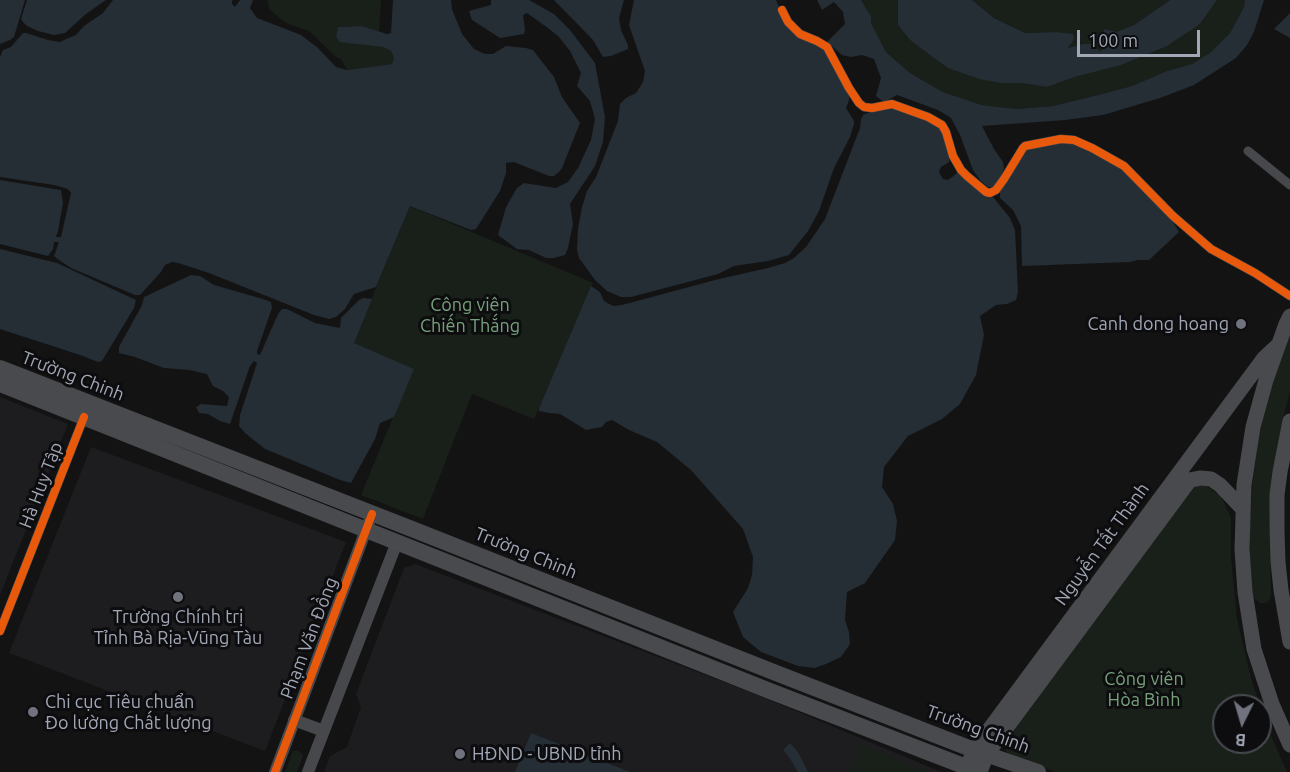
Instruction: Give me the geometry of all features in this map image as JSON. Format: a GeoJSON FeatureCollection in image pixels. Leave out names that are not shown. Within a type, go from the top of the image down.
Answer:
{"type":"FeatureCollection","features":[{"type":"Feature","properties":{"kind":"highway","name":"Trường Chinh"},"geometry":{"type":"LineString","coordinates":[[0,368],[369,521],[398,542],[973,771]]}},
{"type":"Feature","properties":{"kind":"highway","name":"Trường Chinh"},"geometry":{"type":"LineString","coordinates":[[0,384],[369,521],[404,526],[776,674],[1038,772]]}},
{"type":"Feature","properties":{"kind":"highway"},"geometry":{"type":"LineString","coordinates":[[770,691],[776,674]]}},
{"type":"Feature","properties":{"kind":"main road"},"geometry":{"type":"LineString","coordinates":[[1290,316],[1266,380],[1253,427],[1244,485],[1242,549],[1247,611],[1252,639],[1272,704],[1290,745]]}},
{"type":"Feature","properties":{"kind":"main road","name":"Nguyễn Tất Thành"},"geometry":{"type":"LineString","coordinates":[[973,771],[981,752],[1185,476],[1264,358],[1278,345]]}},
{"type":"Feature","properties":{"kind":"main road"},"geometry":{"type":"LineString","coordinates":[[1290,421],[1279,483],[1277,531],[1281,590],[1290,642]]}},
{"type":"Feature","properties":{"kind":"main road"},"geometry":{"type":"LineString","coordinates":[[1185,476],[1210,479],[1220,485],[1243,509]]}},
{"type":"Feature","properties":{"kind":"street"},"geometry":{"type":"LineString","coordinates":[[782,10],[788,22],[800,33],[827,47],[849,88],[864,107],[872,108],[892,104],[928,117],[942,125],[957,163],[967,176],[986,192],[996,190],[1025,146],[1061,139],[1074,140],[1124,166],[1173,216],[1211,249],[1255,273],[1290,296]]}},
{"type":"Feature","properties":{"kind":"street"},"geometry":{"type":"LineString","coordinates":[[1248,151],[1290,185]]}},
{"type":"Feature","properties":{"kind":"street","name":"Hà Huy Tập"},"geometry":{"type":"LineString","coordinates":[[0,631],[84,417]]}},
{"type":"Feature","properties":{"kind":"street","name":"Phạm Văn Đồng"},"geometry":{"type":"LineString","coordinates":[[275,772],[369,521]]}},
{"type":"Feature","properties":{"kind":"street"},"geometry":{"type":"LineString","coordinates":[[308,772],[404,526]]}},
{"type":"Feature","properties":{"kind":"street"},"geometry":{"type":"LineString","coordinates":[[294,720],[324,731]]}},
{"type":"Feature","properties":{"kind":"shaded area"},"geometry":{"type":"Polygon","coordinates":[[[0,0],[25,0],[14,37],[0,44],[0,0]]]}},
{"type":"Feature","properties":{"kind":"shaded area"},"geometry":{"type":"Polygon","coordinates":[[[27,0],[106,0],[65,33],[54,35],[38,31],[23,22],[21,19],[27,0]]]}},
{"type":"Feature","properties":{"kind":"shaded area"},"geometry":{"type":"Polygon","coordinates":[[[113,0],[233,0],[232,4],[235,7],[240,0],[253,0],[250,8],[257,18],[301,35],[318,48],[336,67],[347,70],[392,64],[394,58],[391,51],[383,47],[340,42],[336,37],[338,27],[362,26],[387,34],[391,33],[393,0],[451,0],[452,9],[462,34],[474,49],[485,54],[493,54],[506,46],[533,50],[554,77],[562,97],[580,123],[562,168],[554,176],[514,162],[506,163],[506,173],[500,191],[476,229],[471,230],[410,206],[376,287],[354,294],[345,309],[336,317],[329,319],[314,315],[209,273],[172,262],[165,265],[140,295],[135,295],[71,268],[59,260],[54,256],[59,242],[54,242],[53,249],[48,256],[0,244],[0,180],[61,190],[63,203],[56,237],[61,237],[71,193],[68,189],[54,185],[0,177],[0,57],[3,50],[11,47],[23,33],[60,42],[76,35],[84,26],[103,13],[113,0]]]}},
{"type":"Feature","properties":{"kind":"shaded area"},"geometry":{"type":"Polygon","coordinates":[[[491,0],[529,0],[554,14],[570,30],[595,63],[605,117],[603,142],[595,166],[570,204],[573,224],[568,248],[565,255],[554,258],[546,258],[529,250],[517,249],[498,235],[506,207],[517,188],[524,183],[556,188],[568,182],[578,168],[591,140],[595,119],[590,101],[577,86],[581,73],[570,51],[548,28],[527,13],[523,15],[524,34],[500,38],[472,20],[469,11],[491,5],[491,0]]]}},
{"type":"Feature","properties":{"kind":"shaded area"},"geometry":{"type":"Polygon","coordinates":[[[554,0],[624,0],[619,18],[628,49],[603,57],[593,40],[554,0]]]}},
{"type":"Feature","properties":{"kind":"shaded area"},"geometry":{"type":"Polygon","coordinates":[[[634,0],[776,0],[782,14],[824,47],[849,96],[846,108],[854,124],[834,168],[819,211],[808,231],[789,255],[734,266],[718,274],[631,297],[621,297],[607,291],[595,280],[579,258],[578,229],[587,191],[596,177],[618,121],[620,104],[636,93],[643,82],[645,71],[629,25],[634,0]]]}},
{"type":"Feature","properties":{"kind":"shaded area"},"geometry":{"type":"Polygon","coordinates":[[[817,0],[861,0],[871,16],[871,23],[886,52],[910,73],[943,92],[982,105],[1016,109],[1053,106],[1102,94],[1132,86],[1167,71],[1192,64],[1211,52],[1230,33],[1244,7],[1245,0],[1264,0],[1254,32],[1247,45],[1236,58],[1194,85],[1103,115],[982,126],[1003,162],[1004,168],[1001,178],[994,187],[988,187],[973,170],[951,118],[938,110],[897,95],[884,102],[876,96],[881,78],[874,59],[862,55],[851,57],[842,55],[827,42],[845,24],[843,12],[834,2],[822,10],[817,0]]]}},
{"type":"Feature","properties":{"kind":"shaded area"},"geometry":{"type":"Polygon","coordinates":[[[898,0],[972,0],[994,18],[1025,33],[1073,34],[1074,39],[1068,48],[1091,44],[1100,51],[1105,48],[1100,38],[1105,29],[1116,32],[1134,25],[1170,0],[1217,0],[1200,24],[1167,46],[1121,65],[1047,87],[979,79],[948,68],[910,40],[898,25],[898,0]]]}},
{"type":"Feature","properties":{"kind":"shaded area"},"geometry":{"type":"Polygon","coordinates":[[[1290,13],[1290,38],[1274,29],[1290,13]]]}},
{"type":"Feature","properties":{"kind":"shaded area"},"geometry":{"type":"Polygon","coordinates":[[[895,107],[938,126],[945,135],[950,156],[949,162],[941,167],[939,172],[943,179],[948,180],[960,171],[983,193],[994,198],[1010,218],[1015,230],[1018,292],[1016,300],[996,305],[980,316],[984,335],[976,375],[960,404],[942,419],[908,436],[884,467],[882,487],[893,504],[897,521],[895,540],[865,583],[847,592],[845,620],[850,644],[841,657],[826,664],[815,668],[798,666],[761,652],[743,637],[733,612],[748,588],[752,575],[753,557],[743,529],[691,470],[657,442],[612,420],[606,422],[602,427],[586,430],[560,414],[539,411],[539,408],[591,286],[600,292],[604,301],[613,306],[622,305],[768,268],[794,258],[806,247],[825,219],[863,115],[895,107]]]}},
{"type":"Feature","properties":{"kind":"shaded area"},"geometry":{"type":"Polygon","coordinates":[[[1061,142],[1072,142],[1131,176],[1173,222],[1179,232],[1149,260],[1022,266],[1021,226],[1013,210],[1000,198],[1000,191],[1027,150],[1061,142]]]}},
{"type":"Feature","properties":{"kind":"shaded area"},"geometry":{"type":"Polygon","coordinates":[[[0,249],[57,263],[136,300],[134,308],[102,361],[98,362],[0,329],[0,249]]]}},
{"type":"Feature","properties":{"kind":"shaded area"},"geometry":{"type":"Polygon","coordinates":[[[191,275],[200,276],[214,285],[271,302],[272,308],[257,351],[260,355],[282,309],[287,309],[315,323],[340,328],[341,318],[359,300],[372,299],[354,343],[414,369],[394,417],[380,423],[375,439],[351,483],[265,449],[239,426],[240,415],[257,363],[254,361],[250,366],[230,424],[208,414],[199,413],[196,407],[201,404],[227,406],[229,397],[213,386],[207,374],[164,368],[119,353],[119,347],[144,297],[191,275]]]}},
{"type":"Feature","properties":{"kind":"shaded area"},"geometry":{"type":"Polygon","coordinates":[[[0,397],[68,424],[0,595],[0,397]]]}},
{"type":"Feature","properties":{"kind":"shaded area","name":"Trường Chính trị Tỉnh Bà Rịa-Vũng Tàu"},"geometry":{"type":"Polygon","coordinates":[[[91,447],[346,542],[265,751],[9,653],[91,447]]]}},
{"type":"Feature","properties":{"kind":"shaded area"},"geometry":{"type":"Polygon","coordinates":[[[415,564],[758,695],[941,772],[324,772],[330,756],[347,747],[361,707],[356,694],[404,568],[415,564]]]}},
{"type":"Feature","properties":{"kind":"shaded area"},"geometry":{"type":"Polygon","coordinates":[[[531,733],[630,772],[515,772],[531,733]]]}},
{"type":"Feature","properties":{"kind":"shaded area"},"geometry":{"type":"Polygon","coordinates":[[[790,743],[798,752],[808,772],[798,772],[783,750],[790,743]]]}},
{"type":"Feature","properties":{"kind":"green space"},"geometry":{"type":"Polygon","coordinates":[[[267,0],[381,0],[379,32],[362,26],[338,27],[336,37],[383,47],[391,51],[394,58],[392,64],[347,70],[341,59],[309,31],[286,23],[270,10],[267,0]]]}},
{"type":"Feature","properties":{"kind":"green space"},"geometry":{"type":"Polygon","coordinates":[[[861,0],[898,0],[898,25],[910,40],[1001,83],[1047,87],[1200,24],[1217,0],[1245,0],[1244,7],[1230,33],[1211,52],[1192,64],[1167,71],[1132,86],[1102,94],[1053,106],[1016,109],[982,105],[943,92],[910,73],[886,52],[871,23],[871,16],[861,0]]]}},
{"type":"Feature","properties":{"kind":"green space"},"geometry":{"type":"Polygon","coordinates":[[[972,0],[1170,0],[1134,25],[1116,32],[1105,48],[1100,51],[1091,44],[1067,49],[1056,32],[1025,33],[994,18],[972,0]]]}},
{"type":"Feature","properties":{"kind":"green space","name":"Công viên Chiến Thắng"},"geometry":{"type":"Polygon","coordinates":[[[410,206],[593,283],[534,419],[472,394],[423,519],[361,495],[413,369],[353,343],[410,206]]]}},
{"type":"Feature","properties":{"kind":"green space"},"geometry":{"type":"Polygon","coordinates":[[[1290,334],[1290,391],[1274,473],[1269,524],[1271,593],[1266,603],[1260,603],[1254,598],[1251,588],[1249,539],[1253,479],[1264,403],[1290,334]]]}},
{"type":"Feature","properties":{"kind":"green space","name":"Công viên Hòa Bình"},"geometry":{"type":"Polygon","coordinates":[[[1197,485],[1206,486],[1221,496],[1231,518],[1231,558],[1237,619],[1256,694],[1212,694],[1212,754],[1272,754],[1272,738],[1287,772],[1056,772],[1006,752],[1007,741],[1035,698],[1190,489],[1197,485]]]}},
{"type":"Feature","properties":{"kind":"green space"},"geometry":{"type":"Polygon","coordinates":[[[860,745],[928,772],[850,772],[860,745]]]}},
{"type":"Feature","properties":{"kind":"green space"},"geometry":{"type":"Polygon","coordinates":[[[293,751],[298,751],[303,755],[297,772],[285,772],[293,751]]]}},
{"type":"Feature","properties":{"kind":"cycle path"},"geometry":{"type":"LineString","coordinates":[[782,10],[788,22],[800,34],[827,47],[849,88],[864,107],[872,108],[892,104],[928,117],[942,125],[953,156],[961,170],[986,192],[996,190],[1025,146],[1061,139],[1074,140],[1124,166],[1173,216],[1211,249],[1255,273],[1290,296]]}},
{"type":"Feature","properties":{"kind":"cycle path"},"geometry":{"type":"LineString","coordinates":[[0,631],[84,417]]}},
{"type":"Feature","properties":{"kind":"cycle path"},"geometry":{"type":"LineString","coordinates":[[275,772],[372,514]]}},
{"type":"Feature","properties":{"kind":"place","name":"Canh dong hoang"},"geometry":{"type":"Point","coordinates":[1241,324]}},
{"type":"Feature","properties":{"kind":"place","name":"Trường Chính trị Tỉnh Bà Rịa-Vũng Tàu"},"geometry":{"type":"Point","coordinates":[178,597]}},
{"type":"Feature","properties":{"kind":"place","name":"Chi cục Tiêu chuẩn Đo lường Chất lượng"},"geometry":{"type":"Point","coordinates":[33,712]}},
{"type":"Feature","properties":{"kind":"place","name":"HĐND - UBND tỉnh"},"geometry":{"type":"Point","coordinates":[460,754]}}]}
